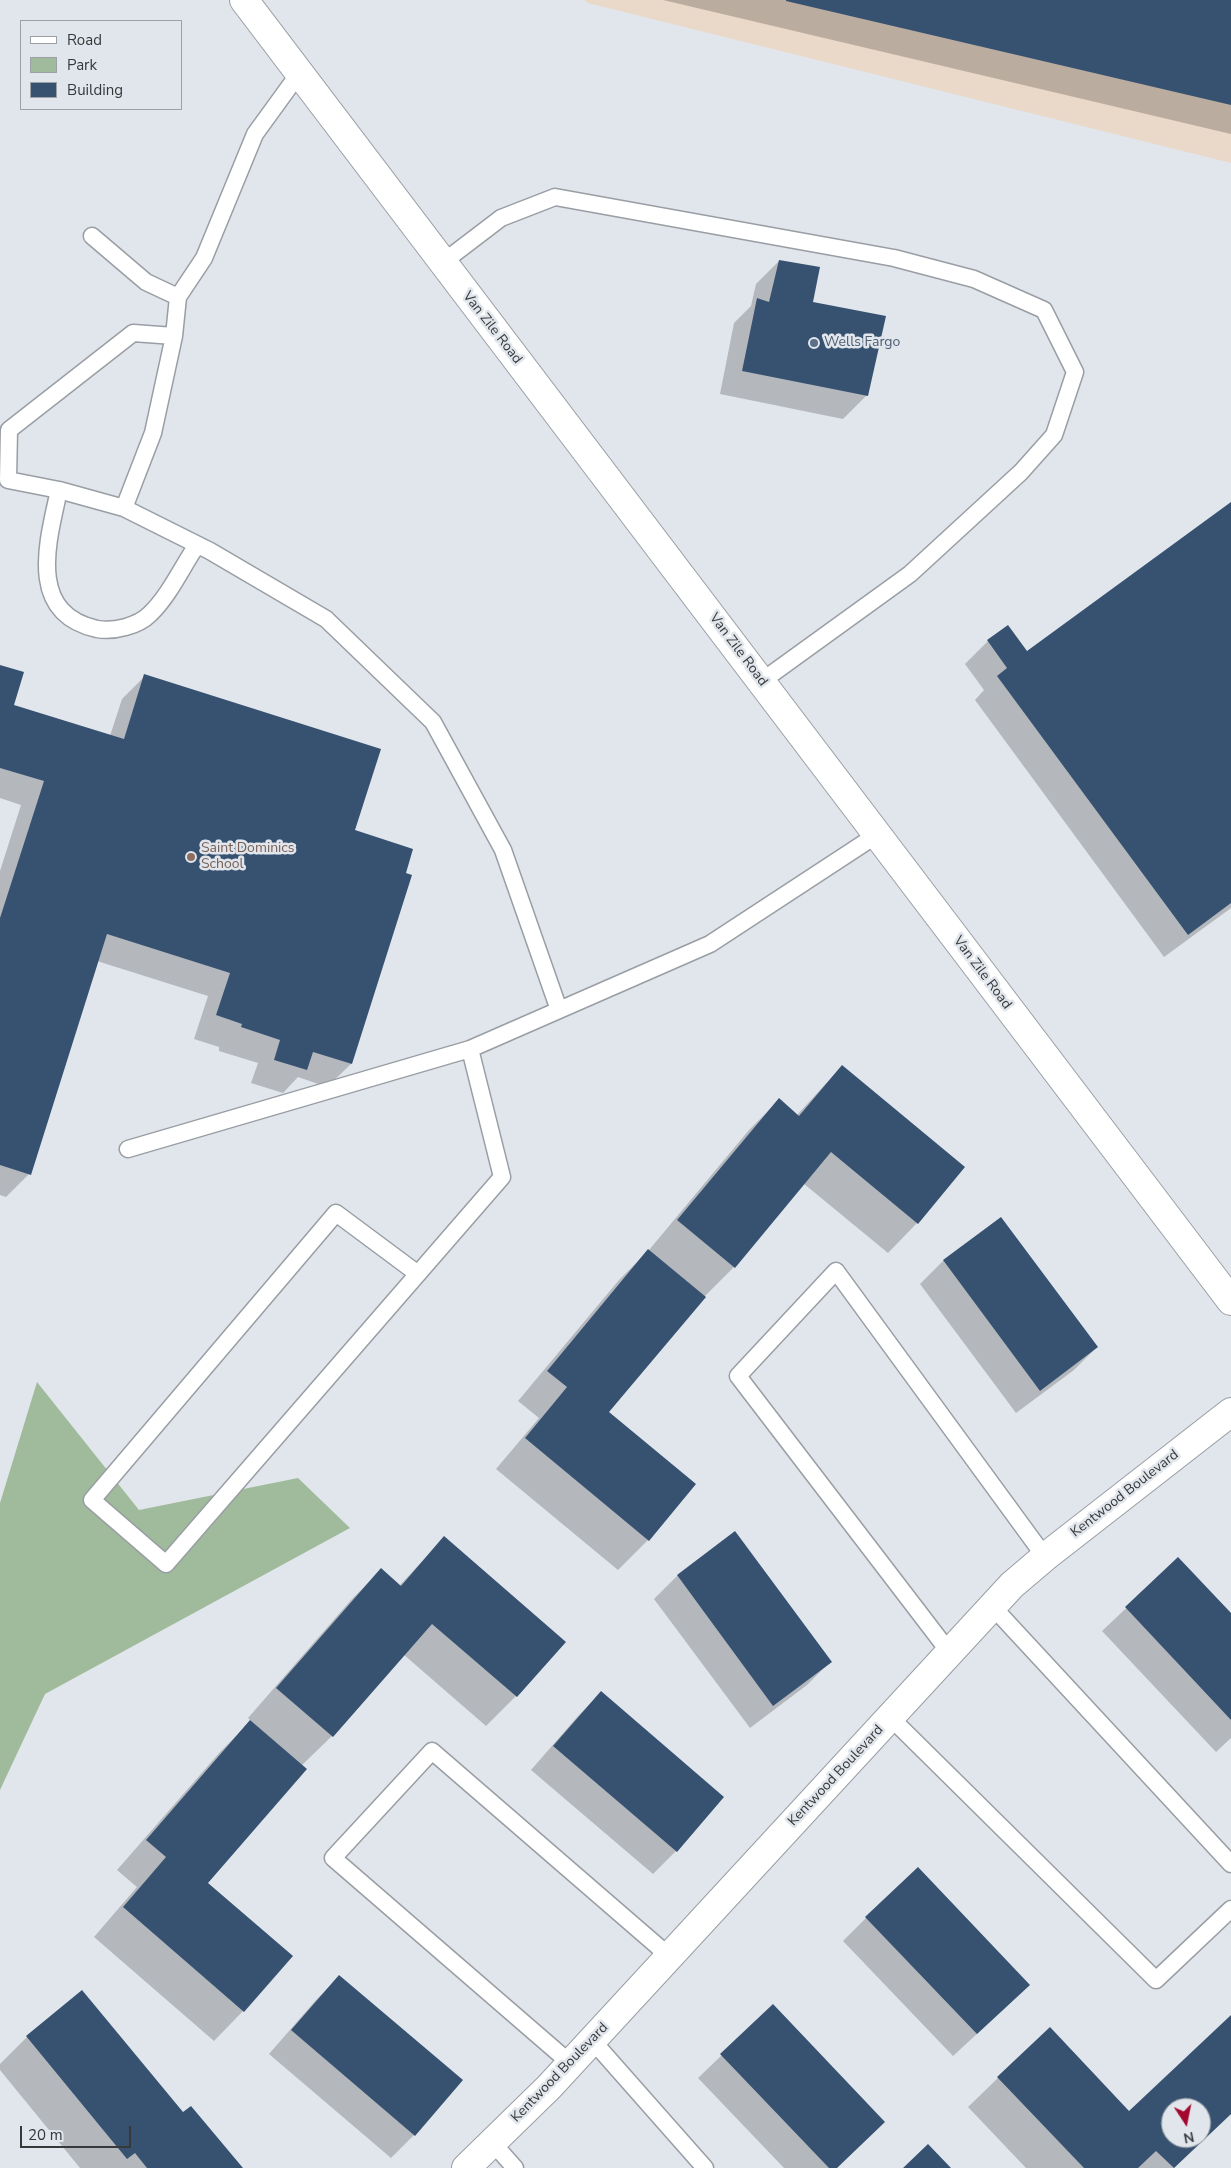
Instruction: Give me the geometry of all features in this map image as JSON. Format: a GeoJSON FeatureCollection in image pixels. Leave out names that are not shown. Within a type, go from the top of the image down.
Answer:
{"type":"FeatureCollection","features":[{"type":"Feature","properties":{"kind":"street","name":"Van Zile Road"},"geometry":{"type":"LineString","coordinates":[[244,0],[1231,1301]]}},
{"type":"Feature","properties":{"kind":"street","name":"Kentwood Boulevard"},"geometry":{"type":"LineString","coordinates":[[466,2168],[592,2040],[1012,1585],[1045,1557],[1231,1412]]}},
{"type":"Feature","properties":{"kind":"lane"},"geometry":{"type":"LineString","coordinates":[[124,508],[153,433],[174,336],[178,297],[204,258],[254,134],[300,72]]}},
{"type":"Feature","properties":{"kind":"lane"},"geometry":{"type":"LineString","coordinates":[[442,263],[501,218],[555,197],[894,258],[974,279],[1044,310],[1075,372],[1054,435],[1021,472],[910,574],[762,681]]}},
{"type":"Feature","properties":{"kind":"lane"},"geometry":{"type":"LineString","coordinates":[[92,236],[146,282],[178,297]]}},
{"type":"Feature","properties":{"kind":"lane"},"geometry":{"type":"LineString","coordinates":[[174,336],[133,333],[10,430],[4,480],[60,490],[124,508],[210,551],[326,619],[433,722],[503,850],[559,1010]]}},
{"type":"Feature","properties":{"kind":"lane"},"geometry":{"type":"LineString","coordinates":[[60,490],[48,539],[46,564],[49,591],[63,614],[81,625],[103,630],[125,628],[149,616],[165,596],[197,545]]}},
{"type":"Feature","properties":{"kind":"lane"},"geometry":{"type":"LineString","coordinates":[[128,1149],[470,1049],[710,944],[878,834]]}},
{"type":"Feature","properties":{"kind":"lane"},"geometry":{"type":"LineString","coordinates":[[418,1274],[336,1212],[92,1500],[166,1564],[418,1274],[502,1176],[470,1049]]}},
{"type":"Feature","properties":{"kind":"lane"},"geometry":{"type":"LineString","coordinates":[[950,1652],[738,1376],[836,1271],[1045,1557]]}},
{"type":"Feature","properties":{"kind":"lane"},"geometry":{"type":"LineString","coordinates":[[992,1606],[1231,1864]]}},
{"type":"Feature","properties":{"kind":"lane"},"geometry":{"type":"LineString","coordinates":[[890,1717],[1156,1980],[1231,1909]]}},
{"type":"Feature","properties":{"kind":"lane"},"geometry":{"type":"LineString","coordinates":[[570,2063],[333,1858],[432,1751],[669,1956]]}},
{"type":"Feature","properties":{"kind":"lane"},"geometry":{"type":"LineString","coordinates":[[592,2040],[705,2168]]}},
{"type":"Feature","properties":{"kind":"lane"},"geometry":{"type":"LineString","coordinates":[[492,2142],[515,2168]]}},
{"type":"Feature","properties":{"kind":"shaded area"},"geometry":{"type":"Polygon","coordinates":[[[584,0],[1231,0],[1231,163],[588,3],[584,0]]]}},
{"type":"Feature","properties":{"kind":"green space"},"geometry":{"type":"Polygon","coordinates":[[[37,1382],[139,1510],[298,1478],[350,1528],[45,1694],[0,1790],[0,1503],[37,1382]]]}},
{"type":"Feature","properties":{"kind":"building"},"geometry":{"type":"Polygon","coordinates":[[[786,0],[1231,0],[1231,105],[786,1],[786,0]]]}},
{"type":"Feature","properties":{"kind":"building","name":"Wells Fargo"},"geometry":{"type":"Polygon","coordinates":[[[779,260],[820,267],[813,302],[886,316],[868,396],[742,371],[757,298],[769,302],[779,260]]]}},
{"type":"Feature","properties":{"kind":"building"},"geometry":{"type":"Polygon","coordinates":[[[1231,502],[1231,903],[1188,935],[997,676],[1007,668],[987,640],[1008,625],[1027,651],[1231,502]]]}},
{"type":"Feature","properties":{"kind":"building"},"geometry":{"type":"Polygon","coordinates":[[[0,665],[24,672],[14,705],[124,739],[144,674],[381,749],[355,830],[413,849],[406,873],[412,875],[352,1064],[313,1052],[307,1070],[274,1060],[280,1040],[241,1027],[242,1024],[216,1015],[230,973],[107,934],[31,1175],[0,1165],[0,918],[44,781],[0,768],[0,665]]]}},
{"type":"Feature","properties":{"kind":"building"},"geometry":{"type":"Polygon","coordinates":[[[842,1065],[965,1167],[918,1224],[831,1152],[735,1268],[677,1220],[779,1098],[799,1116],[842,1065]]]}},
{"type":"Feature","properties":{"kind":"building"},"geometry":{"type":"Polygon","coordinates":[[[1001,1217],[1098,1347],[1040,1391],[943,1260],[1001,1217]]]}},
{"type":"Feature","properties":{"kind":"building"},"geometry":{"type":"Polygon","coordinates":[[[648,1249],[706,1297],[609,1412],[696,1484],[649,1541],[525,1438],[567,1387],[547,1371],[648,1249]]]}},
{"type":"Feature","properties":{"kind":"building"},"geometry":{"type":"Polygon","coordinates":[[[735,1531],[832,1662],[773,1706],[677,1575],[735,1531]]]}},
{"type":"Feature","properties":{"kind":"building"},"geometry":{"type":"Polygon","coordinates":[[[444,1536],[566,1642],[517,1697],[432,1624],[333,1737],[276,1688],[381,1568],[401,1586],[444,1536]]]}},
{"type":"Feature","properties":{"kind":"building"},"geometry":{"type":"Polygon","coordinates":[[[1178,1557],[1231,1613],[1231,1720],[1125,1607],[1178,1557]]]}},
{"type":"Feature","properties":{"kind":"building"},"geometry":{"type":"Polygon","coordinates":[[[601,1691],[724,1797],[677,1852],[553,1746],[601,1691]]]}},
{"type":"Feature","properties":{"kind":"building"},"geometry":{"type":"Polygon","coordinates":[[[250,1720],[307,1769],[208,1883],[293,1956],[244,2012],[123,1907],[166,1857],[146,1840],[250,1720]]]}},
{"type":"Feature","properties":{"kind":"building"},"geometry":{"type":"Polygon","coordinates":[[[918,1867],[1030,1985],[977,2034],[865,1917],[918,1867]]]}},
{"type":"Feature","properties":{"kind":"building"},"geometry":{"type":"Polygon","coordinates":[[[339,1975],[463,2080],[415,2136],[291,2030],[339,1975]]]}},
{"type":"Feature","properties":{"kind":"building"},"geometry":{"type":"Polygon","coordinates":[[[82,1990],[183,2112],[191,2106],[243,2168],[147,2168],[135,2153],[127,2159],[26,2036],[82,1990]]]}},
{"type":"Feature","properties":{"kind":"building"},"geometry":{"type":"Polygon","coordinates":[[[773,2004],[885,2122],[837,2168],[829,2168],[720,2054],[773,2004]]]}},
{"type":"Feature","properties":{"kind":"building"},"geometry":{"type":"Polygon","coordinates":[[[1231,2015],[1231,2114],[1211,2133],[1211,2098],[1161,2098],[1161,2148],[1195,2148],[1174,2168],[1156,2151],[1138,2168],[1084,2168],[997,2077],[1050,2027],[1129,2111],[1231,2015]]]}},
{"type":"Feature","properties":{"kind":"building"},"geometry":{"type":"Polygon","coordinates":[[[928,2144],[951,2168],[903,2168],[928,2144]]]}},
{"type":"Feature","properties":{"kind":"place","name":"Wells Fargo"},"geometry":{"type":"Point","coordinates":[814,343]}},
{"type":"Feature","properties":{"kind":"place","name":"Saint Dominics School"},"geometry":{"type":"Point","coordinates":[191,857]}}]}
